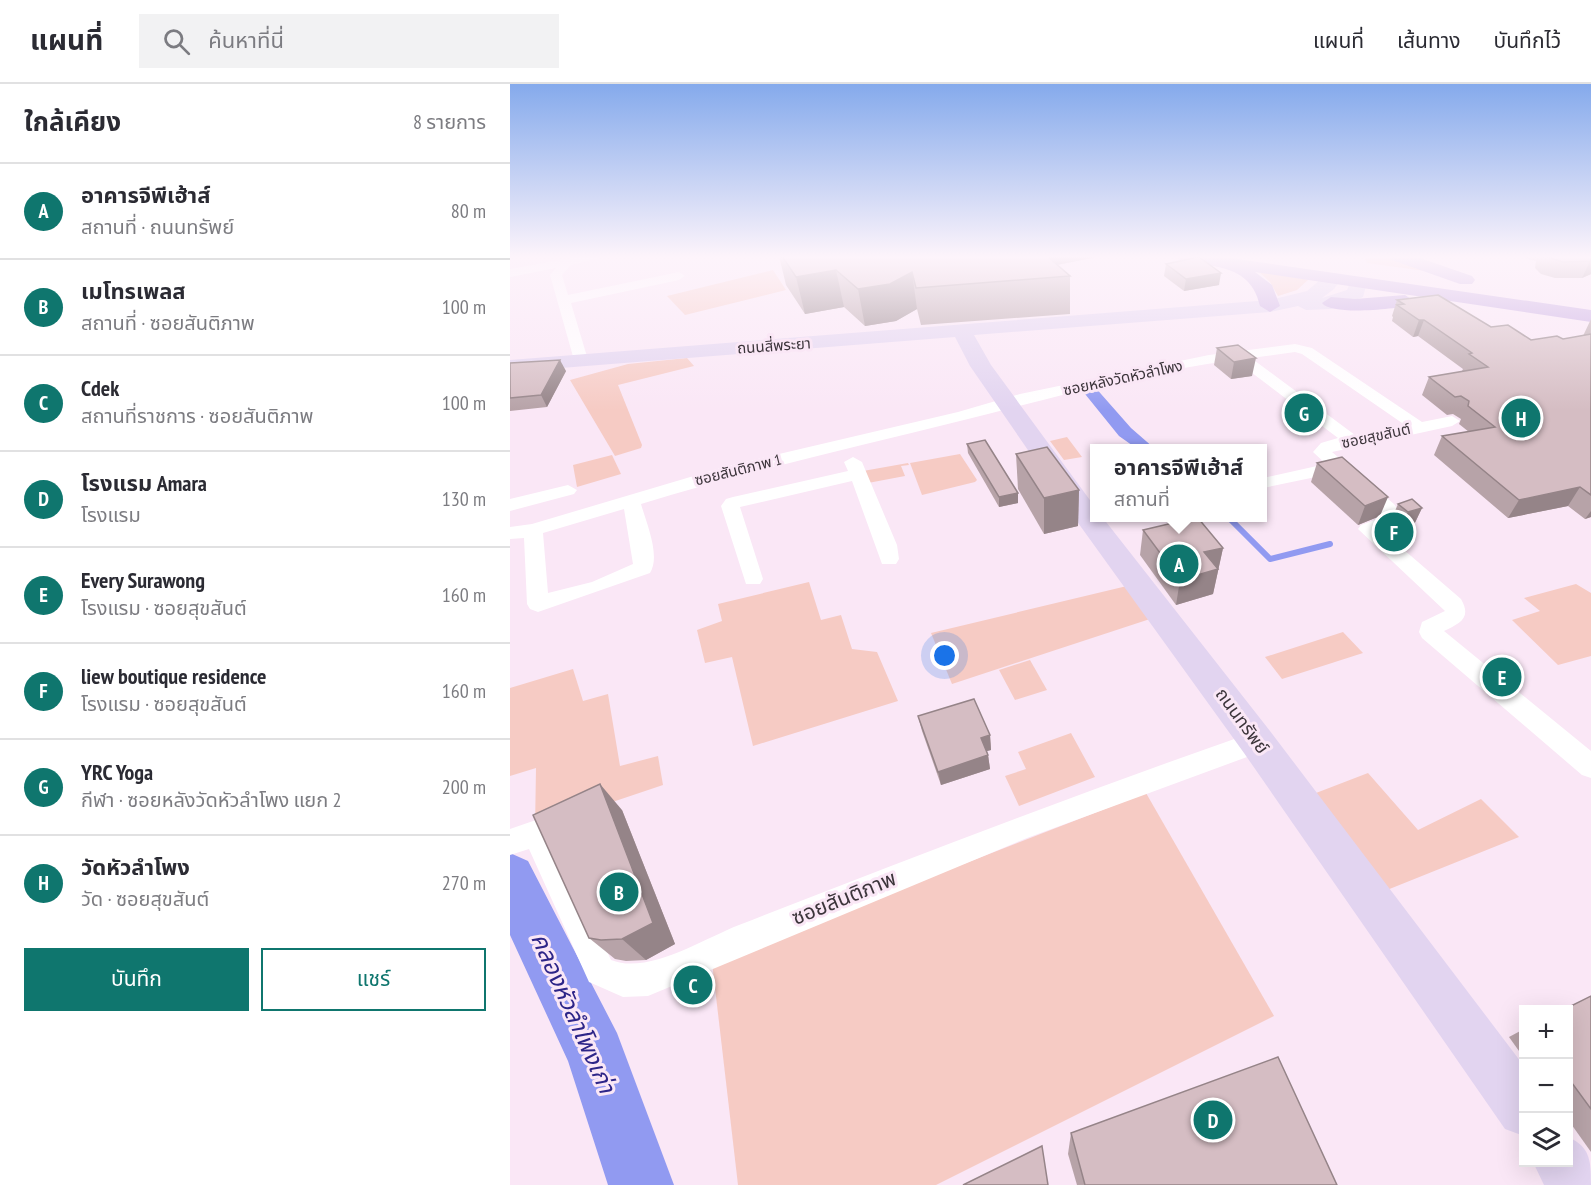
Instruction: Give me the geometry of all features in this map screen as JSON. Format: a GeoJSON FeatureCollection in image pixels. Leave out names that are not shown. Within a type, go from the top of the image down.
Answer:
{"type":"FeatureCollection","features":[{"type":"Feature","properties":{"kind":"main road","name":"ถนนสี่พระยา"},"geometry":{"type":"LineString","coordinates":[[510,366],[962,332],[1242,307]]}},
{"type":"Feature","properties":{"kind":"main road"},"geometry":{"type":"LineString","coordinates":[[1540,307],[1591,314]]}},
{"type":"Feature","properties":{"kind":"main road"},"geometry":{"type":"LineString","coordinates":[[1547,307],[1591,314]]}},
{"type":"Feature","properties":{"kind":"main road","name":"ถนนทรัพย์"},"geometry":{"type":"LineString","coordinates":[[962,332],[966,342],[1008,403],[1090,508]]}},
{"type":"Feature","properties":{"kind":"main road","name":"ถนนทรัพย์"},"geometry":{"type":"LineString","coordinates":[[1101,522],[1519,1103]]}},
{"type":"Feature","properties":{"kind":"main road"},"geometry":{"type":"LineString","coordinates":[[1564,1167],[1577,1185]]}},
{"type":"Feature","properties":{"kind":"street"},"geometry":{"type":"LineString","coordinates":[[567,307],[581,360]]}},
{"type":"Feature","properties":{"kind":"street"},"geometry":{"type":"LineString","coordinates":[[569,315],[586,311]]}},
{"type":"Feature","properties":{"kind":"street","name":"ซอยหลังวัดหัวลำโพง"},"geometry":{"type":"LineString","coordinates":[[1008,403],[1238,355],[1303,349],[1418,427]]}},
{"type":"Feature","properties":{"kind":"street"},"geometry":{"type":"LineString","coordinates":[[1238,355],[1352,441]]}},
{"type":"Feature","properties":{"kind":"street","name":"ซอยสันติภาพ 1"},"geometry":{"type":"LineString","coordinates":[[512,533],[533,530],[730,471],[1008,403]]}},
{"type":"Feature","properties":{"kind":"street","name":"ซอยสุขสันต์"},"geometry":{"type":"LineString","coordinates":[[1452,421],[1323,449],[1336,467],[1387,508],[1395,519],[1368,529],[1453,604],[1456,611],[1455,616],[1430,628],[1430,632],[1591,768]]}},
{"type":"Feature","properties":{"kind":"street"},"geometry":{"type":"LineString","coordinates":[[846,444],[886,544],[889,559]]}},
{"type":"Feature","properties":{"kind":"street","name":"ซอยสุขสันต์"},"geometry":{"type":"LineString","coordinates":[[1267,482],[1336,467]]}},
{"type":"Feature","properties":{"kind":"street","name":"ซอยสันติภาพ 1"},"geometry":{"type":"LineString","coordinates":[[753,579],[730,506],[733,503],[858,474]]}},
{"type":"Feature","properties":{"kind":"street"},"geometry":{"type":"LineString","coordinates":[[510,505],[568,490]]}},
{"type":"Feature","properties":{"kind":"street"},"geometry":{"type":"LineString","coordinates":[[533,530],[538,603],[595,586],[643,568],[646,560],[637,535],[631,500]]}},
{"type":"Feature","properties":{"kind":"street","name":"ซอยสันติภาพ"},"geometry":{"type":"LineString","coordinates":[[513,841],[536,833],[600,971],[623,981],[648,980],[713,951],[1018,828],[1257,741]]}},
{"type":"Feature","properties":{"kind":"shaded area"},"geometry":{"type":"Polygon","coordinates":[[[678,307],[716,307],[685,315],[678,307]]]}},
{"type":"Feature","properties":{"kind":"shaded area"},"geometry":{"type":"Polygon","coordinates":[[[687,358],[694,366],[618,385],[642,445],[641,448],[615,456],[570,380],[628,364],[687,358]]]}},
{"type":"Feature","properties":{"kind":"shaded area"},"geometry":{"type":"Polygon","coordinates":[[[1067,437],[1082,457],[1064,460],[1050,441],[1067,437]]]}},
{"type":"Feature","properties":{"kind":"shaded area"},"geometry":{"type":"Polygon","coordinates":[[[960,454],[977,480],[922,495],[910,463],[960,454]]]}},
{"type":"Feature","properties":{"kind":"shaded area"},"geometry":{"type":"Polygon","coordinates":[[[612,455],[621,474],[577,487],[573,465],[612,455]]]}},
{"type":"Feature","properties":{"kind":"shaded area"},"geometry":{"type":"Polygon","coordinates":[[[908,463],[909,465],[901,466],[905,476],[868,483],[863,471],[908,463]]]}},
{"type":"Feature","properties":{"kind":"shaded area"},"geometry":{"type":"Polygon","coordinates":[[[809,582],[821,620],[841,615],[852,649],[877,652],[898,701],[753,746],[732,657],[705,663],[697,630],[722,621],[718,604],[809,582]]]}},
{"type":"Feature","properties":{"kind":"shaded area"},"geometry":{"type":"Polygon","coordinates":[[[1576,584],[1591,593],[1591,656],[1558,665],[1512,620],[1540,611],[1524,598],[1576,584]]]}},
{"type":"Feature","properties":{"kind":"shaded area"},"geometry":{"type":"Polygon","coordinates":[[[1127,586],[1150,619],[952,684],[931,633],[1127,586]]]}},
{"type":"Feature","properties":{"kind":"shaded area"},"geometry":{"type":"Polygon","coordinates":[[[1343,632],[1363,653],[1282,679],[1265,657],[1343,632]]]}},
{"type":"Feature","properties":{"kind":"shaded area"},"geometry":{"type":"Polygon","coordinates":[[[1030,660],[1047,690],[1015,700],[999,670],[1030,660]]]}},
{"type":"Feature","properties":{"kind":"shaded area"},"geometry":{"type":"Polygon","coordinates":[[[573,669],[583,701],[608,694],[620,766],[658,756],[663,785],[535,828],[536,768],[510,776],[510,688],[573,669]]]}},
{"type":"Feature","properties":{"kind":"shaded area"},"geometry":{"type":"Polygon","coordinates":[[[1071,733],[1095,777],[1019,806],[1005,776],[1026,769],[1018,752],[1071,733]]]}},
{"type":"Feature","properties":{"kind":"shaded area"},"geometry":{"type":"Polygon","coordinates":[[[1368,773],[1418,830],[1481,799],[1519,837],[1387,890],[1316,793],[1368,773]]]}},
{"type":"Feature","properties":{"kind":"shaded area"},"geometry":{"type":"Polygon","coordinates":[[[1146,793],[1274,1016],[936,1185],[738,1185],[712,962],[1146,793]]]}},
{"type":"Feature","properties":{"kind":"building"},"geometry":{"type":"Polygon","coordinates":[[[1400,307],[1459,307],[1491,327],[1508,325],[1531,340],[1557,336],[1563,339],[1591,334],[1591,495],[1580,487],[1519,500],[1442,436],[1495,427],[1468,406],[1469,401],[1461,396],[1455,397],[1429,377],[1488,367],[1469,354],[1472,353],[1424,320],[1419,320],[1400,307]]]}},
{"type":"Feature","properties":{"kind":"building"},"geometry":{"type":"Polygon","coordinates":[[[1238,345],[1256,358],[1234,362],[1217,348],[1238,345]]]}},
{"type":"Feature","properties":{"kind":"building"},"geometry":{"type":"Polygon","coordinates":[[[560,360],[541,395],[510,398],[510,363],[560,360]]]}},
{"type":"Feature","properties":{"kind":"building"},"geometry":{"type":"Polygon","coordinates":[[[985,440],[1018,493],[999,497],[967,444],[985,440]]]}},
{"type":"Feature","properties":{"kind":"building"},"geometry":{"type":"Polygon","coordinates":[[[1047,447],[1079,490],[1044,498],[1016,454],[1047,447]]]}},
{"type":"Feature","properties":{"kind":"building"},"geometry":{"type":"Polygon","coordinates":[[[1342,457],[1388,497],[1365,506],[1317,463],[1342,457]]]}},
{"type":"Feature","properties":{"kind":"building"},"geometry":{"type":"Polygon","coordinates":[[[1412,499],[1422,508],[1408,512],[1398,504],[1412,499]]]}},
{"type":"Feature","properties":{"kind":"building"},"geometry":{"type":"Polygon","coordinates":[[[1177,522],[1201,522],[1223,548],[1204,552],[1218,569],[1180,580],[1143,530],[1177,522]]]}},
{"type":"Feature","properties":{"kind":"building"},"geometry":{"type":"Polygon","coordinates":[[[974,699],[990,735],[981,738],[988,755],[938,772],[918,716],[974,699]]]}},
{"type":"Feature","properties":{"kind":"building"},"geometry":{"type":"Polygon","coordinates":[[[600,784],[653,923],[622,939],[589,938],[533,815],[600,784]]]}},
{"type":"Feature","properties":{"kind":"building"},"geometry":{"type":"Polygon","coordinates":[[[1591,996],[1591,1109],[1573,1084],[1573,1005],[1591,996]]]}},
{"type":"Feature","properties":{"kind":"building"},"geometry":{"type":"Polygon","coordinates":[[[1278,1057],[1337,1185],[1085,1185],[1071,1133],[1278,1057]]]}},
{"type":"Feature","properties":{"kind":"building"},"geometry":{"type":"Polygon","coordinates":[[[1042,1146],[1048,1185],[963,1185],[1042,1146]]]}},
{"type":"Feature","properties":{"kind":"waterway"},"geometry":{"type":"LineString","coordinates":[[1089,389],[1125,432],[1141,444]]}},
{"type":"Feature","properties":{"kind":"waterway"},"geometry":{"type":"LineString","coordinates":[[1233,522],[1270,559],[1330,544]]}},
{"type":"Feature","properties":{"kind":"waterway","name":"คลองหัวลำโพงเก่า"},"geometry":{"type":"LineString","coordinates":[[510,878],[596,1054],[641,1185]]}},
{"type":"Feature","properties":{"kind":"place","name":"YRC Yoga"},"geometry":{"type":"Point","coordinates":[1304,413]}},
{"type":"Feature","properties":{"kind":"place","name":"วัดหัวลำโพง"},"geometry":{"type":"Point","coordinates":[1521,418]}},
{"type":"Feature","properties":{"kind":"place","name":"liew boutique residence"},"geometry":{"type":"Point","coordinates":[1394,532]}},
{"type":"Feature","properties":{"kind":"place","name":"อาคารจีพีเฮ้าส์"},"geometry":{"type":"Point","coordinates":[1179,564]}},
{"type":"Feature","properties":{"kind":"place","name":"Every Surawong"},"geometry":{"type":"Point","coordinates":[1502,677]}},
{"type":"Feature","properties":{"kind":"place","name":"เมโทรเพลส"},"geometry":{"type":"Point","coordinates":[619,892]}},
{"type":"Feature","properties":{"kind":"place","name":"Cdek"},"geometry":{"type":"Point","coordinates":[693,985]}},
{"type":"Feature","properties":{"kind":"place","name":"โรงแรม Amara"},"geometry":{"type":"Point","coordinates":[1213,1120]}}]}
